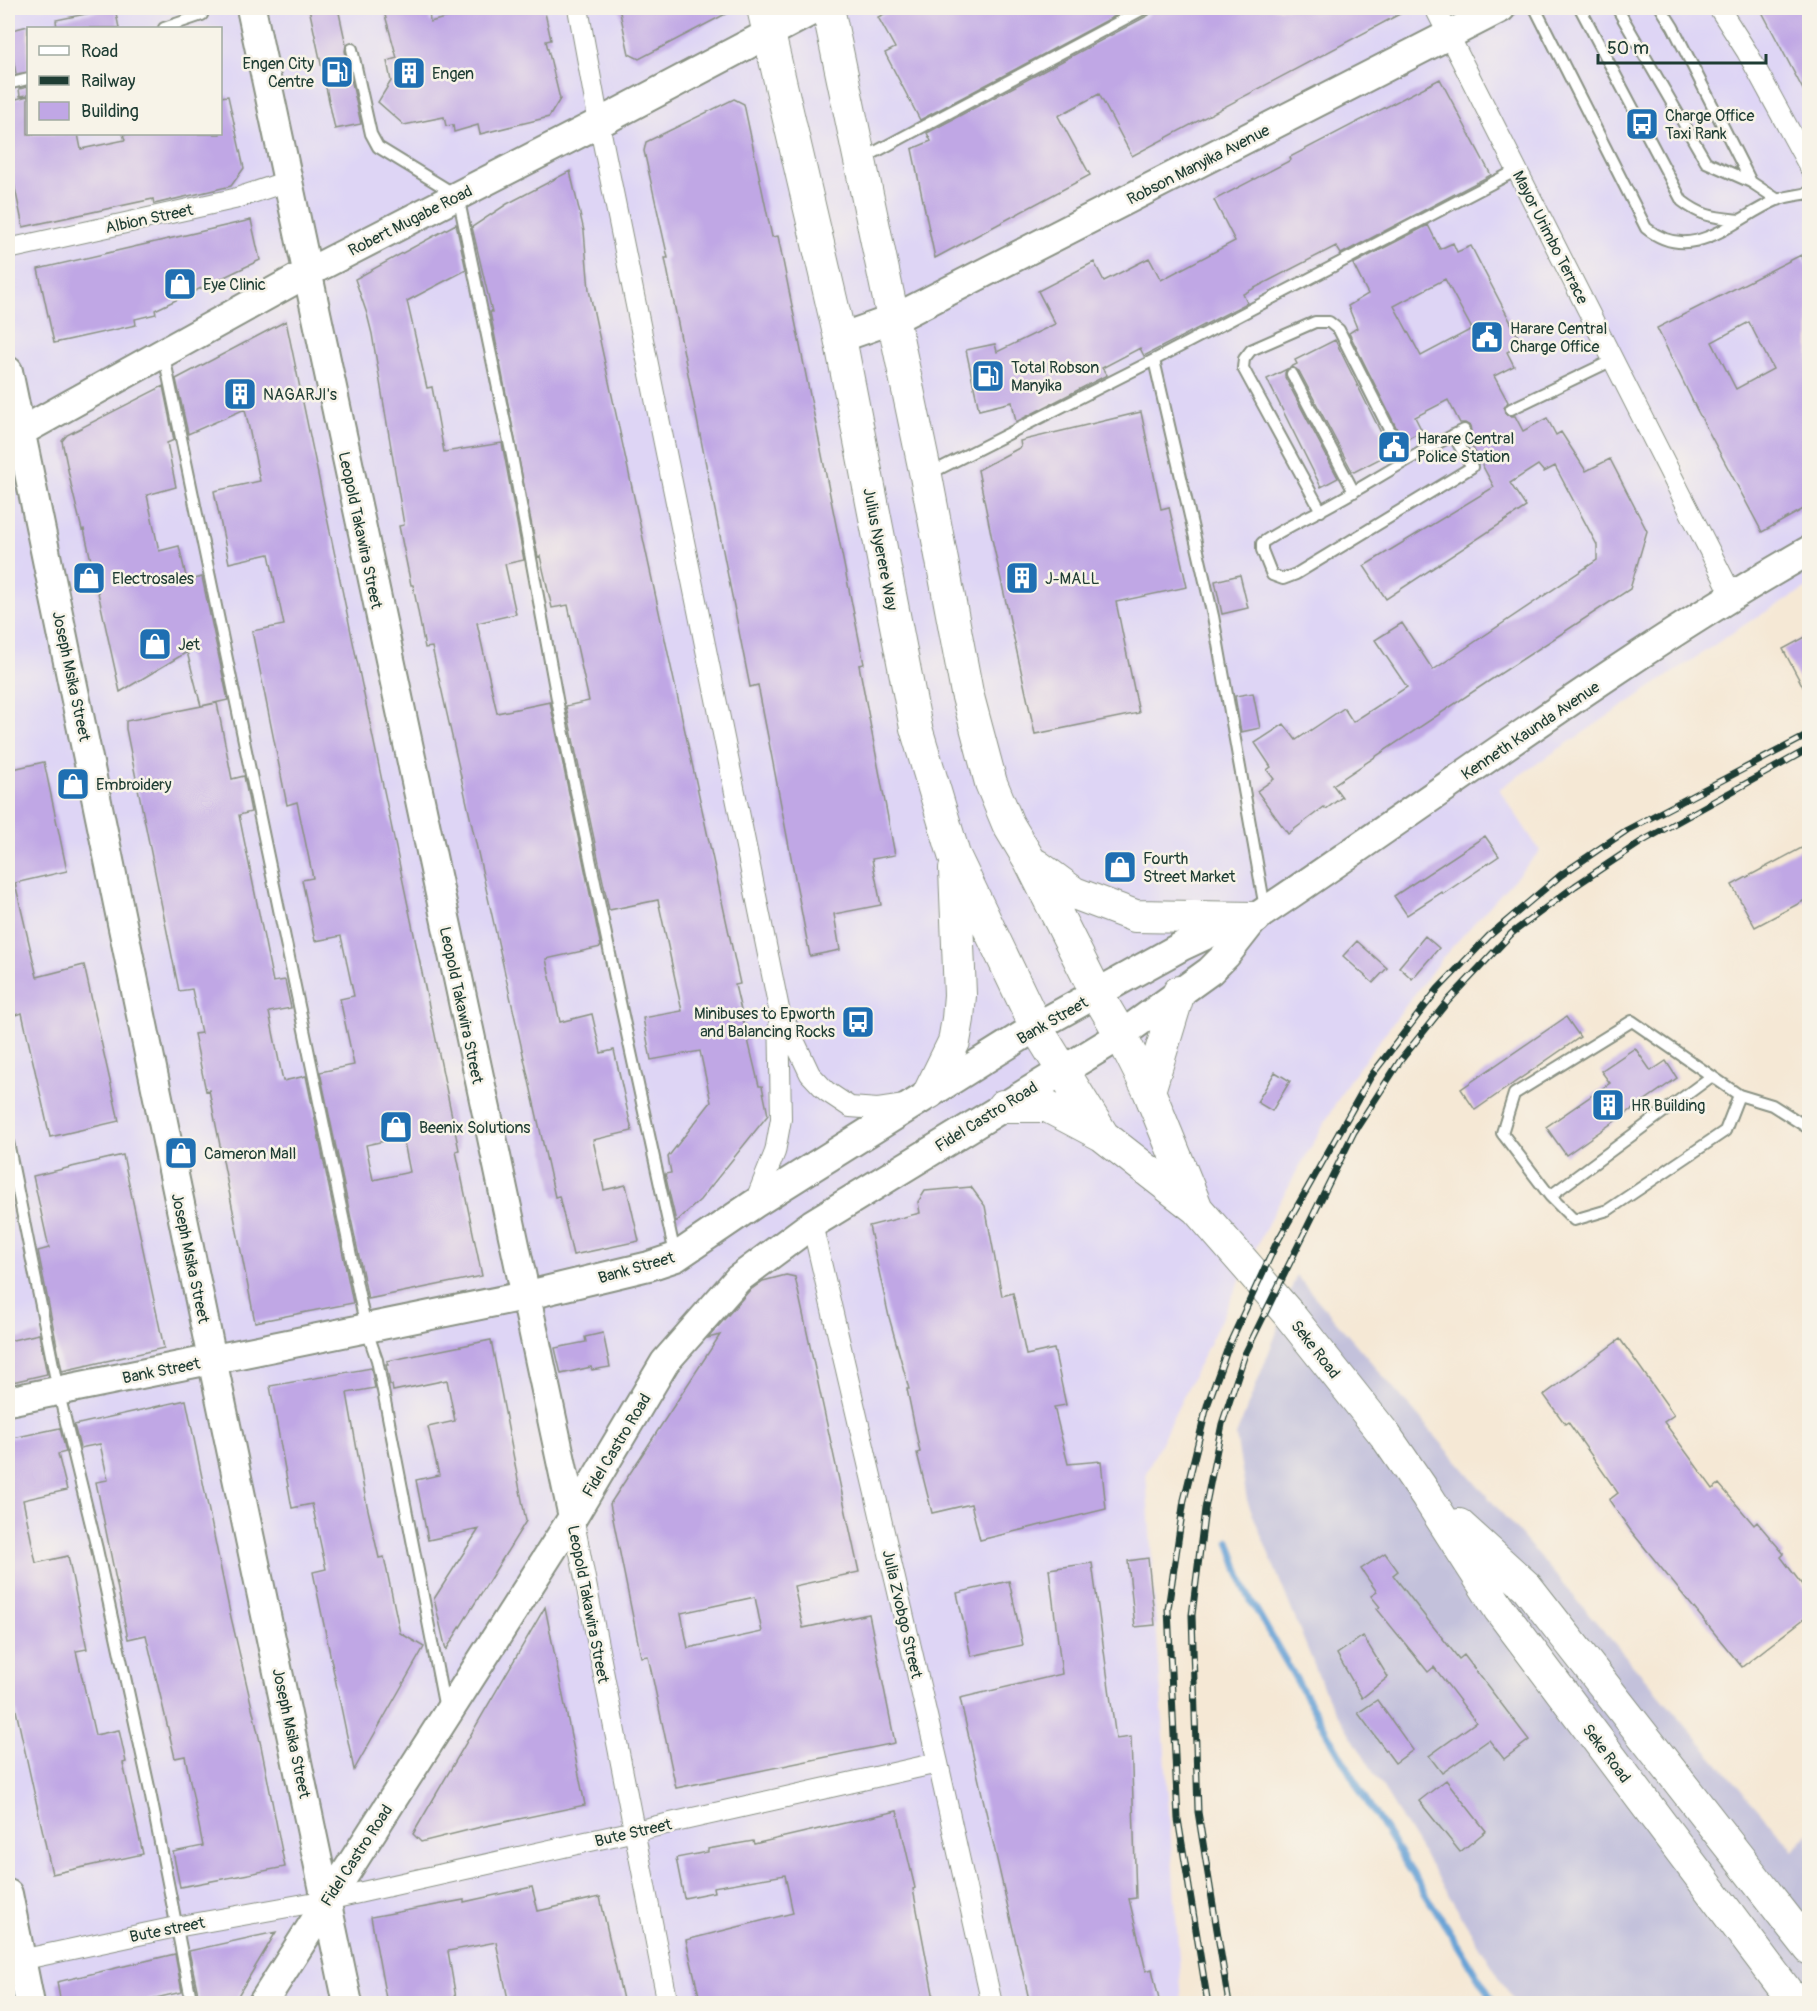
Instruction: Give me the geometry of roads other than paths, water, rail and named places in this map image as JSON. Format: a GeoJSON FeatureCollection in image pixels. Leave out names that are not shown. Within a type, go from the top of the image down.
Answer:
{"type":"FeatureCollection","features":[{"type":"Feature","properties":{"kind":"main road","name":"Leopold Takawira Street"},"geometry":{"type":"LineString","coordinates":[[251,8],[524,1296],[573,1517]]}},
{"type":"Feature","properties":{"kind":"main road","name":"Robert Mugabe Road"},"geometry":{"type":"LineString","coordinates":[[14,435],[307,273],[599,123],[766,21],[817,8]]}},
{"type":"Feature","properties":{"kind":"main road"},"geometry":{"type":"LineString","coordinates":[[828,8],[926,476],[967,693],[991,783],[1008,824],[1030,861],[1149,1092],[1197,1209]]}},
{"type":"Feature","properties":{"kind":"main road","name":"Robson Manyika Avenue"},"geometry":{"type":"LineString","coordinates":[[840,338],[894,319],[1501,8]]}},
{"type":"Feature","properties":{"kind":"main road","name":"Julius Nyerere Way"},"geometry":{"type":"LineString","coordinates":[[766,21],[840,338],[916,728],[954,855],[1036,1028],[1102,1135]]}},
{"type":"Feature","properties":{"kind":"main road","name":"Joseph Msika Street"},"geometry":{"type":"LineString","coordinates":[[8,371],[14,435],[348,2004]]}},
{"type":"Feature","properties":{"kind":"main road","name":"Kenneth Kaunda Avenue"},"geometry":{"type":"LineString","coordinates":[[1261,915],[1546,717],[1732,595],[1809,550]]}},
{"type":"Feature","properties":{"kind":"main road"},"geometry":{"type":"LineString","coordinates":[[920,1098],[954,1042],[958,1019],[960,995],[954,855]]}},
{"type":"Feature","properties":{"kind":"main road"},"geometry":{"type":"LineString","coordinates":[[1030,861],[1074,893],[1135,916],[1261,915]]}},
{"type":"Feature","properties":{"kind":"main road","name":"Bank Street"},"geometry":{"type":"LineString","coordinates":[[8,1401],[524,1296],[649,1266],[676,1257],[754,1204],[920,1098],[1036,1028],[1182,946],[1212,932],[1261,915]]}},
{"type":"Feature","properties":{"kind":"main road","name":"Fidel Castro Road"},"geometry":{"type":"LineString","coordinates":[[262,2004],[573,1517],[665,1362],[738,1279],[812,1224],[1121,1035],[1210,970],[1261,915]]}},
{"type":"Feature","properties":{"kind":"main road"},"geometry":{"type":"LineString","coordinates":[[1149,1092],[1179,992]]}},
{"type":"Feature","properties":{"kind":"main road"},"geometry":{"type":"LineString","coordinates":[[1003,1106],[1047,1106],[1102,1135],[1197,1209]]}},
{"type":"Feature","properties":{"kind":"main road","name":"Seke Road"},"geometry":{"type":"LineString","coordinates":[[1197,1209],[1287,1312],[1385,1435],[1500,1610],[1796,2004]]}},
{"type":"Feature","properties":{"kind":"main road","name":"Seke Road"},"geometry":{"type":"LineString","coordinates":[[1427,1496],[1527,1587],[1809,1949]]}},
{"type":"Feature","properties":{"kind":"main road"},"geometry":{"type":"LineString","coordinates":[[8,1894],[14,1961],[30,2004]]}},
{"type":"Feature","properties":{"kind":"street"},"geometry":{"type":"LineString","coordinates":[[578,8],[599,123],[779,1009],[781,1119],[775,1152],[754,1204]]}},
{"type":"Feature","properties":{"kind":"street","name":"Mayor Urimbo Terrace"},"geometry":{"type":"LineString","coordinates":[[1435,8],[1732,595]]}},
{"type":"Feature","properties":{"kind":"street"},"geometry":{"type":"LineString","coordinates":[[1719,8],[1747,52],[1809,168]]}},
{"type":"Feature","properties":{"kind":"street","name":"Albion Street"},"geometry":{"type":"LineString","coordinates":[[8,249],[234,199],[288,181]]}},
{"type":"Feature","properties":{"kind":"street"},"geometry":{"type":"LineString","coordinates":[[779,1009],[810,1074],[826,1091],[850,1107],[878,1109],[920,1098]]}},
{"type":"Feature","properties":{"kind":"street","name":"Julia Zvobgo Street"},"geometry":{"type":"LineString","coordinates":[[812,1224],[992,2004]]}},
{"type":"Feature","properties":{"kind":"street","name":"Leopold Takawira Street"},"geometry":{"type":"LineString","coordinates":[[573,1517],[668,2004]]}},
{"type":"Feature","properties":{"kind":"street","name":"Bute Street"},"geometry":{"type":"LineString","coordinates":[[327,1900],[938,1763]]}},
{"type":"Feature","properties":{"kind":"street","name":"Bute street"},"geometry":{"type":"LineString","coordinates":[[14,1961],[176,1926],[327,1900]]}},
{"type":"Feature","properties":{"kind":"lane"},"geometry":{"type":"LineString","coordinates":[[861,159],[1145,8]]}},
{"type":"Feature","properties":{"kind":"lane"},"geometry":{"type":"LineString","coordinates":[[1535,8],[1646,228],[1659,238],[1675,243],[1700,241],[1778,200],[1809,193]]}},
{"type":"Feature","properties":{"kind":"lane"},"geometry":{"type":"LineString","coordinates":[[1580,8],[1682,201],[1708,217],[1740,220]]}},
{"type":"Feature","properties":{"kind":"lane"},"geometry":{"type":"LineString","coordinates":[[1617,8],[1706,162],[1751,182],[1778,200]]}},
{"type":"Feature","properties":{"kind":"lane"},"geometry":{"type":"LineString","coordinates":[[1660,8],[1673,27],[1751,182]]}},
{"type":"Feature","properties":{"kind":"lane"},"geometry":{"type":"LineString","coordinates":[[167,27],[202,15]]}},
{"type":"Feature","properties":{"kind":"lane"},"geometry":{"type":"LineString","coordinates":[[352,49],[371,134],[378,147],[458,196],[512,456],[560,715],[676,1257]]}},
{"type":"Feature","properties":{"kind":"lane"},"geometry":{"type":"LineString","coordinates":[[8,84],[27,79]]}},
{"type":"Feature","properties":{"kind":"lane"},"geometry":{"type":"LineString","coordinates":[[926,476],[1154,360],[1517,170]]}},
{"type":"Feature","properties":{"kind":"lane"},"geometry":{"type":"LineString","coordinates":[[1321,511],[1243,368],[1244,359],[1251,350],[1315,322],[1329,322],[1339,330],[1405,461]]}},
{"type":"Feature","properties":{"kind":"lane"},"geometry":{"type":"LineString","coordinates":[[163,353],[366,1328],[377,1360],[446,1715]]}},
{"type":"Feature","properties":{"kind":"lane"},"geometry":{"type":"LineString","coordinates":[[1154,360],[1213,616],[1261,915]]}},
{"type":"Feature","properties":{"kind":"lane"},"geometry":{"type":"LineString","coordinates":[[1511,409],[1613,360]]}},
{"type":"Feature","properties":{"kind":"lane"},"geometry":{"type":"LineString","coordinates":[[1292,374],[1354,492]]}},
{"type":"Feature","properties":{"kind":"lane"},"geometry":{"type":"LineString","coordinates":[[1453,435],[1472,467],[1296,574],[1283,579],[1272,575],[1262,550],[1262,543],[1405,461],[1453,435],[1464,430]]}},
{"type":"Feature","properties":{"kind":"lane"},"geometry":{"type":"LineString","coordinates":[[1739,1095],[1725,1131],[1608,1210],[1574,1221],[1550,1196],[1502,1133],[1514,1094],[1632,1022],[1739,1095],[1772,1105],[1809,1129]]}},
{"type":"Feature","properties":{"kind":"lane"},"geometry":{"type":"LineString","coordinates":[[1550,1196],[1712,1076]]}},
{"type":"Feature","properties":{"kind":"lane"},"geometry":{"type":"LineString","coordinates":[[8,1142],[58,1390],[107,1594],[149,1787],[192,2004]]}},
{"type":"Feature","properties":{"kind":"waterway"},"geometry":{"type":"LineString","coordinates":[[1229,1541],[1246,1592],[1361,1792],[1495,2004]]}},
{"type":"Feature","properties":{"kind":"railway"},"geometry":{"type":"LineString","coordinates":[[1208,2004],[1178,1819],[1168,1609],[1184,1500],[1207,1406],[1229,1345],[1276,1244],[1371,1076],[1438,989],[1489,936],[1561,875],[1627,830],[1810,734]]}},
{"type":"Feature","properties":{"kind":"railway"},"geometry":{"type":"LineString","coordinates":[[1229,2004],[1198,1812],[1192,1615],[1205,1509],[1222,1424],[1245,1354],[1354,1132],[1400,1061],[1448,1001],[1512,933],[1575,886],[1641,842],[1810,748]]}},
{"type":"Feature","properties":{"kind":"place","name":"Engen City Centre"},"geometry":{"type":"Point","coordinates":[337,72]}},
{"type":"Feature","properties":{"kind":"place","name":"Engen"},"geometry":{"type":"Point","coordinates":[409,73]}},
{"type":"Feature","properties":{"kind":"place","name":"Charge Office Taxi Rank"},"geometry":{"type":"Point","coordinates":[1642,124]}},
{"type":"Feature","properties":{"kind":"place","name":"Eye Clinic"},"geometry":{"type":"Point","coordinates":[180,284]}},
{"type":"Feature","properties":{"kind":"place","name":"Harare Central Charge Office"},"geometry":{"type":"Point","coordinates":[1487,337]}},
{"type":"Feature","properties":{"kind":"place","name":"Total Robson Manyika"},"geometry":{"type":"Point","coordinates":[988,376]}},
{"type":"Feature","properties":{"kind":"place","name":"NAGARJI's"},"geometry":{"type":"Point","coordinates":[240,394]}},
{"type":"Feature","properties":{"kind":"place","name":"Harare Central Police Station"},"geometry":{"type":"Point","coordinates":[1394,447]}},
{"type":"Feature","properties":{"kind":"place","name":"Electrosales"},"geometry":{"type":"Point","coordinates":[89,578]}},
{"type":"Feature","properties":{"kind":"place","name":"J-MALL"},"geometry":{"type":"Point","coordinates":[1022,578]}},
{"type":"Feature","properties":{"kind":"place","name":"Jet"},"geometry":{"type":"Point","coordinates":[155,644]}},
{"type":"Feature","properties":{"kind":"place","name":"Embroidery"},"geometry":{"type":"Point","coordinates":[73,784]}},
{"type":"Feature","properties":{"kind":"place","name":"Fourth Street Market"},"geometry":{"type":"Point","coordinates":[1120,867]}},
{"type":"Feature","properties":{"kind":"place","name":"Minibuses to Epworth and Balancing Rocks"},"geometry":{"type":"Point","coordinates":[858,1022]}},
{"type":"Feature","properties":{"kind":"place","name":"HR Building"},"geometry":{"type":"Point","coordinates":[1608,1105]}},
{"type":"Feature","properties":{"kind":"place","name":"Beenix Solutions"},"geometry":{"type":"Point","coordinates":[396,1127]}},
{"type":"Feature","properties":{"kind":"place","name":"Cameron Mall"},"geometry":{"type":"Point","coordinates":[181,1153]}}]}
